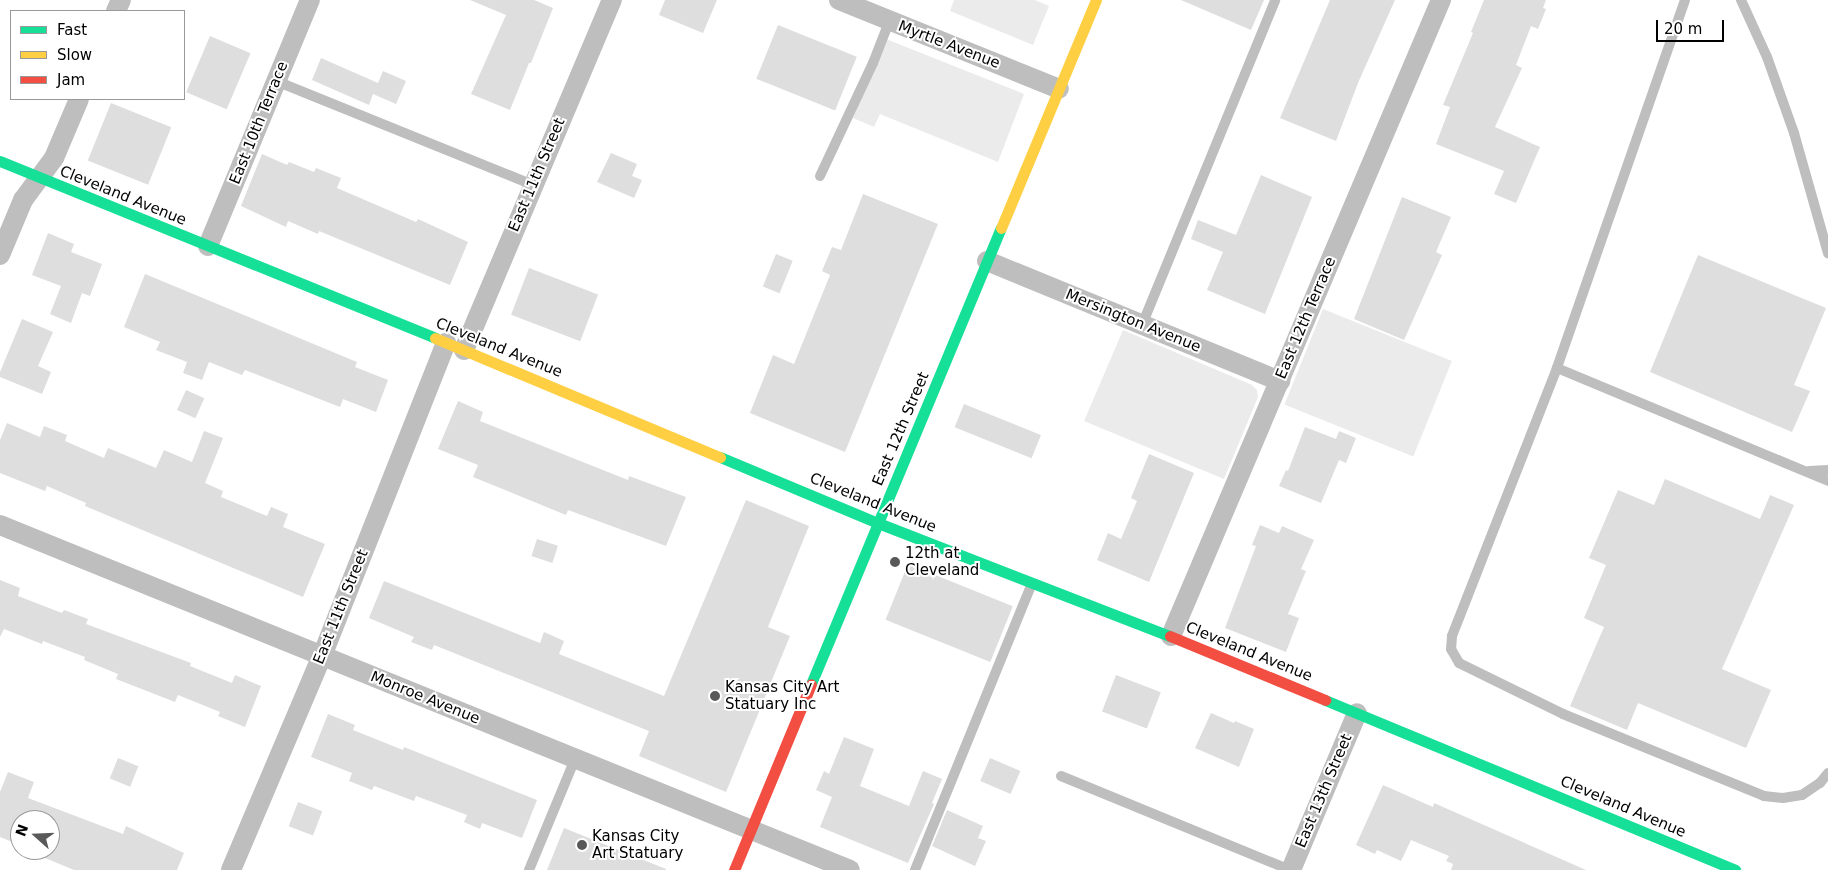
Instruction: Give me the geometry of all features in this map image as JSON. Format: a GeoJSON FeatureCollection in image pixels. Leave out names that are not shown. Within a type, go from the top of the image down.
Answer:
{"type":"FeatureCollection","features":[{"type":"Feature","properties":{"kind":"street","name":"East 10th Terrace"},"geometry":{"type":"LineString","coordinates":[[208,246],[310,0]]}},
{"type":"Feature","properties":{"kind":"street","name":"East 11th Street"},"geometry":{"type":"LineString","coordinates":[[464,350],[612,0]]}},
{"type":"Feature","properties":{"kind":"street","name":"Myrtle Avenue"},"geometry":{"type":"LineString","coordinates":[[839,0],[889,22],[1059,89]]}},
{"type":"Feature","properties":{"kind":"street","name":"East 12th Street"},"geometry":{"type":"LineString","coordinates":[[734,870],[1096,0]]}},
{"type":"Feature","properties":{"kind":"street","name":"East 12th Terrace"},"geometry":{"type":"LineString","coordinates":[[1170,636],[1441,0]]}},
{"type":"Feature","properties":{"kind":"street"},"geometry":{"type":"LineString","coordinates":[[0,255],[23,200],[54,158],[79,100]]}},
{"type":"Feature","properties":{"kind":"street","name":"Cleveland Avenue"},"geometry":{"type":"LineString","coordinates":[[0,162],[464,350],[878,522],[1358,712],[1735,870]]}},
{"type":"Feature","properties":{"kind":"street","name":"Mersington Avenue"},"geometry":{"type":"LineString","coordinates":[[987,262],[1280,381]]}},
{"type":"Feature","properties":{"kind":"street","name":"East 11th Street"},"geometry":{"type":"LineString","coordinates":[[231,870],[322,656],[446,343]]}},
{"type":"Feature","properties":{"kind":"street","name":"Monroe Avenue"},"geometry":{"type":"LineString","coordinates":[[0,525],[850,870]]}},
{"type":"Feature","properties":{"kind":"street","name":"East 13th Street"},"geometry":{"type":"LineString","coordinates":[[1290,870],[1358,712]]}},
{"type":"Feature","properties":{"kind":"lane"},"geometry":{"type":"LineString","coordinates":[[1142,325],[1275,0]]}},
{"type":"Feature","properties":{"kind":"lane"},"geometry":{"type":"LineString","coordinates":[[1685,0],[1557,368],[1452,636],[1451,649],[1459,663],[1563,714],[1764,796],[1783,798],[1802,795],[1820,783],[1828,773]]}},
{"type":"Feature","properties":{"kind":"lane"},"geometry":{"type":"LineString","coordinates":[[1741,0],[1767,57],[1794,133],[1828,253]]}},
{"type":"Feature","properties":{"kind":"lane"},"geometry":{"type":"LineString","coordinates":[[820,176],[873,63],[889,22]]}},
{"type":"Feature","properties":{"kind":"lane"},"geometry":{"type":"LineString","coordinates":[[276,81],[533,185]]}},
{"type":"Feature","properties":{"kind":"lane"},"geometry":{"type":"LineString","coordinates":[[1557,368],[1828,480]]}},
{"type":"Feature","properties":{"kind":"lane"},"geometry":{"type":"LineString","coordinates":[[1804,471],[1828,470]]}},
{"type":"Feature","properties":{"kind":"lane"},"geometry":{"type":"LineString","coordinates":[[915,870],[1032,583]]}},
{"type":"Feature","properties":{"kind":"lane"},"geometry":{"type":"LineString","coordinates":[[529,870],[575,759]]}},
{"type":"Feature","properties":{"kind":"lane"},"geometry":{"type":"LineString","coordinates":[[1061,776],[1290,870]]}},
{"type":"Feature","properties":{"kind":"shaded area"},"geometry":{"type":"Polygon","coordinates":[[[954,0],[1035,0],[1049,6],[1033,45],[950,11],[954,0]]]}},
{"type":"Feature","properties":{"kind":"shaded area"},"geometry":{"type":"Polygon","coordinates":[[[886,39],[1024,94],[998,162],[880,114],[874,127],[853,118],[886,39]]]}},
{"type":"Feature","properties":{"kind":"shaded area"},"geometry":{"type":"Polygon","coordinates":[[[1323,309],[1452,361],[1413,457],[1284,404],[1323,309]]]}},
{"type":"Feature","properties":{"kind":"shaded area"},"geometry":{"type":"Polygon","coordinates":[[[1123,330],[1252,385],[1257,390],[1258,397],[1224,479],[1084,421],[1123,330]]]}},
{"type":"Feature","properties":{"kind":"building"},"geometry":{"type":"Polygon","coordinates":[[[470,0],[534,0],[553,8],[510,110],[471,94],[506,15],[470,0]]]}},
{"type":"Feature","properties":{"kind":"building"},"geometry":{"type":"Polygon","coordinates":[[[665,0],[717,0],[703,33],[659,15],[665,0]]]}},
{"type":"Feature","properties":{"kind":"building"},"geometry":{"type":"Polygon","coordinates":[[[1181,0],[1264,0],[1251,30],[1181,0]]]}},
{"type":"Feature","properties":{"kind":"building"},"geometry":{"type":"Polygon","coordinates":[[[1330,0],[1395,0],[1358,83],[1336,141],[1280,118],[1330,0]]]}},
{"type":"Feature","properties":{"kind":"building"},"geometry":{"type":"Polygon","coordinates":[[[1484,0],[1546,0],[1543,8],[1546,9],[1538,29],[1531,26],[1516,65],[1522,68],[1495,127],[1540,147],[1516,203],[1494,194],[1504,171],[1436,144],[1450,107],[1443,105],[1473,33],[1471,32],[1484,0]]]}},
{"type":"Feature","properties":{"kind":"building"},"geometry":{"type":"Polygon","coordinates":[[[778,25],[857,57],[835,111],[756,79],[778,25]]]}},
{"type":"Feature","properties":{"kind":"building"},"geometry":{"type":"Polygon","coordinates":[[[210,36],[251,53],[227,109],[186,92],[210,36]]]}},
{"type":"Feature","properties":{"kind":"building"},"geometry":{"type":"Polygon","coordinates":[[[321,58],[378,83],[383,71],[406,81],[396,104],[373,94],[369,105],[312,80],[321,58]]]}},
{"type":"Feature","properties":{"kind":"building"},"geometry":{"type":"Polygon","coordinates":[[[111,103],[171,127],[148,185],[88,160],[111,103]]]}},
{"type":"Feature","properties":{"kind":"building"},"geometry":{"type":"Polygon","coordinates":[[[611,153],[637,164],[632,176],[642,180],[634,198],[597,182],[611,153]]]}},
{"type":"Feature","properties":{"kind":"building"},"geometry":{"type":"Polygon","coordinates":[[[262,154],[287,165],[289,162],[314,172],[316,168],[341,178],[337,188],[416,222],[418,219],[468,242],[450,285],[319,231],[318,234],[288,221],[286,227],[241,206],[262,154]]]}},
{"type":"Feature","properties":{"kind":"building"},"geometry":{"type":"Polygon","coordinates":[[[1261,175],[1312,197],[1265,314],[1207,290],[1223,252],[1191,239],[1198,220],[1236,235],[1261,175]]]}},
{"type":"Feature","properties":{"kind":"building"},"geometry":{"type":"Polygon","coordinates":[[[863,194],[938,224],[845,452],[750,413],[773,355],[794,364],[830,275],[822,271],[832,247],[841,250],[863,194]]]}},
{"type":"Feature","properties":{"kind":"building"},"geometry":{"type":"Polygon","coordinates":[[[1402,197],[1451,217],[1436,252],[1442,255],[1404,340],[1354,319],[1402,197]]]}},
{"type":"Feature","properties":{"kind":"building"},"geometry":{"type":"Polygon","coordinates":[[[48,233],[74,244],[71,252],[102,264],[90,296],[82,293],[71,323],[50,314],[61,286],[32,275],[48,233]]]}},
{"type":"Feature","properties":{"kind":"building"},"geometry":{"type":"Polygon","coordinates":[[[776,254],[793,261],[780,293],[763,286],[776,254]]]}},
{"type":"Feature","properties":{"kind":"building"},"geometry":{"type":"Polygon","coordinates":[[[1698,255],[1826,308],[1794,385],[1810,391],[1792,432],[1650,372],[1698,255]]]}},
{"type":"Feature","properties":{"kind":"building"},"geometry":{"type":"Polygon","coordinates":[[[529,268],[598,295],[580,341],[511,315],[529,268]]]}},
{"type":"Feature","properties":{"kind":"building"},"geometry":{"type":"Polygon","coordinates":[[[145,274],[357,362],[355,367],[388,380],[376,412],[343,399],[340,407],[245,370],[242,375],[209,362],[202,380],[183,373],[187,362],[156,350],[160,342],[124,327],[145,274]]]}},
{"type":"Feature","properties":{"kind":"building"},"geometry":{"type":"Polygon","coordinates":[[[22,319],[53,332],[38,366],[51,372],[42,394],[0,377],[0,372],[22,319]]]}},
{"type":"Feature","properties":{"kind":"building"},"geometry":{"type":"Polygon","coordinates":[[[186,390],[204,398],[195,418],[177,410],[186,390]]]}},
{"type":"Feature","properties":{"kind":"building"},"geometry":{"type":"Polygon","coordinates":[[[458,401],[483,412],[480,421],[628,480],[629,476],[686,497],[666,546],[568,510],[566,515],[473,477],[478,465],[438,449],[458,401]]]}},
{"type":"Feature","properties":{"kind":"building"},"geometry":{"type":"Polygon","coordinates":[[[964,404],[1041,435],[1032,458],[955,427],[964,404]]]}},
{"type":"Feature","properties":{"kind":"building"},"geometry":{"type":"Polygon","coordinates":[[[7,423],[40,437],[44,426],[67,435],[65,441],[104,458],[108,448],[156,468],[164,450],[192,462],[204,431],[223,438],[205,483],[223,491],[221,497],[267,516],[271,507],[288,514],[283,527],[325,544],[303,597],[85,506],[86,503],[47,486],[45,491],[0,473],[0,440],[7,423]]]}},
{"type":"Feature","properties":{"kind":"building"},"geometry":{"type":"Polygon","coordinates":[[[1305,427],[1336,439],[1339,431],[1356,438],[1346,463],[1339,460],[1321,503],[1279,486],[1286,470],[1288,471],[1305,427]]]}},
{"type":"Feature","properties":{"kind":"building"},"geometry":{"type":"Polygon","coordinates":[[[1149,454],[1194,473],[1149,582],[1097,560],[1108,533],[1121,539],[1137,501],[1131,498],[1149,454]]]}},
{"type":"Feature","properties":{"kind":"building"},"geometry":{"type":"Polygon","coordinates":[[[1665,479],[1760,519],[1770,495],[1794,505],[1722,669],[1771,690],[1746,748],[1638,703],[1627,730],[1570,706],[1604,627],[1584,618],[1606,565],[1589,558],[1618,490],[1654,505],[1665,479]]]}},
{"type":"Feature","properties":{"kind":"building"},"geometry":{"type":"Polygon","coordinates":[[[746,500],[809,526],[768,627],[790,636],[726,792],[639,756],[649,731],[434,645],[432,650],[411,642],[414,637],[369,618],[384,581],[540,643],[544,632],[564,641],[559,654],[664,696],[746,500]]]}},
{"type":"Feature","properties":{"kind":"building"},"geometry":{"type":"Polygon","coordinates":[[[1260,525],[1279,533],[1282,526],[1314,540],[1301,569],[1306,571],[1288,614],[1299,618],[1286,652],[1225,628],[1256,546],[1252,545],[1260,525]]]}},
{"type":"Feature","properties":{"kind":"building"},"geometry":{"type":"Polygon","coordinates":[[[537,539],[558,546],[552,563],[531,556],[537,539]]]}},
{"type":"Feature","properties":{"kind":"building"},"geometry":{"type":"Polygon","coordinates":[[[908,564],[1013,606],[990,662],[886,620],[908,564]]]}},
{"type":"Feature","properties":{"kind":"building"},"geometry":{"type":"Polygon","coordinates":[[[0,580],[20,588],[18,596],[62,613],[64,610],[88,619],[86,624],[191,663],[190,666],[232,683],[235,675],[261,686],[245,727],[218,716],[220,712],[178,695],[175,702],[116,679],[118,674],[84,660],[85,657],[43,641],[42,644],[4,629],[0,637],[0,580]]]}},
{"type":"Feature","properties":{"kind":"building"},"geometry":{"type":"Polygon","coordinates":[[[1116,675],[1161,692],[1147,729],[1102,711],[1116,675]]]}},
{"type":"Feature","properties":{"kind":"building"},"geometry":{"type":"Polygon","coordinates":[[[1211,713],[1254,729],[1239,767],[1195,748],[1211,713]]]}},
{"type":"Feature","properties":{"kind":"building"},"geometry":{"type":"Polygon","coordinates":[[[328,714],[355,725],[353,730],[403,750],[404,747],[537,800],[522,838],[482,823],[480,829],[464,822],[467,815],[416,796],[414,801],[374,786],[372,790],[349,781],[352,773],[311,757],[328,714]]]}},
{"type":"Feature","properties":{"kind":"building"},"geometry":{"type":"Polygon","coordinates":[[[844,737],[874,749],[860,786],[909,806],[923,771],[942,779],[932,803],[934,804],[908,863],[820,827],[832,797],[816,790],[824,771],[829,774],[844,737]]]}},
{"type":"Feature","properties":{"kind":"building"},"geometry":{"type":"Polygon","coordinates":[[[118,758],[138,766],[130,787],[110,778],[118,758]]]}},
{"type":"Feature","properties":{"kind":"building"},"geometry":{"type":"Polygon","coordinates":[[[990,758],[1020,771],[1011,794],[980,781],[990,758]]]}},
{"type":"Feature","properties":{"kind":"building"},"geometry":{"type":"Polygon","coordinates":[[[8,772],[34,782],[28,798],[60,810],[10,810],[10,841],[0,837],[0,792],[8,772]]]}},
{"type":"Feature","properties":{"kind":"building"},"geometry":{"type":"Polygon","coordinates":[[[1383,785],[1433,807],[1434,803],[1586,870],[1451,870],[1453,864],[1446,861],[1449,856],[1411,840],[1401,861],[1377,850],[1375,854],[1356,845],[1383,785]]]}},
{"type":"Feature","properties":{"kind":"building"},"geometry":{"type":"Polygon","coordinates":[[[298,802],[322,811],[313,836],[289,826],[298,802]]]}},
{"type":"Feature","properties":{"kind":"building"},"geometry":{"type":"Polygon","coordinates":[[[60,810],[123,834],[126,826],[184,853],[177,870],[74,870],[50,860],[60,860],[60,810]]]}},
{"type":"Feature","properties":{"kind":"building"},"geometry":{"type":"Polygon","coordinates":[[[947,810],[983,826],[978,838],[986,841],[975,866],[932,846],[947,810]]]}},
{"type":"Feature","properties":{"kind":"building","name":"Kansas City Art Statuary"},"geometry":{"type":"Polygon","coordinates":[[[564,828],[666,869],[666,870],[547,870],[564,828]]]}},
{"type":"Feature","properties":{"kind":"traffic: fast"},"geometry":{"type":"LineString","coordinates":[[0,161],[435,338]]}},
{"type":"Feature","properties":{"kind":"traffic: fast"},"geometry":{"type":"LineString","coordinates":[[811,684],[1001,228]]}},
{"type":"Feature","properties":{"kind":"traffic: fast"},"geometry":{"type":"LineString","coordinates":[[720,457],[878,523],[1170,636]]}},
{"type":"Feature","properties":{"kind":"traffic: fast"},"geometry":{"type":"LineString","coordinates":[[1325,700],[1735,870]]}},
{"type":"Feature","properties":{"kind":"traffic: slow"},"geometry":{"type":"LineString","coordinates":[[1001,228],[1096,0]]}},
{"type":"Feature","properties":{"kind":"traffic: slow"},"geometry":{"type":"LineString","coordinates":[[435,338],[720,457]]}},
{"type":"Feature","properties":{"kind":"traffic: jam"},"geometry":{"type":"LineString","coordinates":[[1170,636],[1325,700]]}},
{"type":"Feature","properties":{"kind":"traffic: jam"},"geometry":{"type":"LineString","coordinates":[[734,870],[811,684]]}},
{"type":"Feature","properties":{"kind":"place","name":"12th at Cleveland"},"geometry":{"type":"Point","coordinates":[895,562]}},
{"type":"Feature","properties":{"kind":"place","name":"Kansas City Art Statuary Inc"},"geometry":{"type":"Point","coordinates":[715,696]}},
{"type":"Feature","properties":{"kind":"place","name":"Kansas City Art Statuary"},"geometry":{"type":"Point","coordinates":[582,845]}}]}
